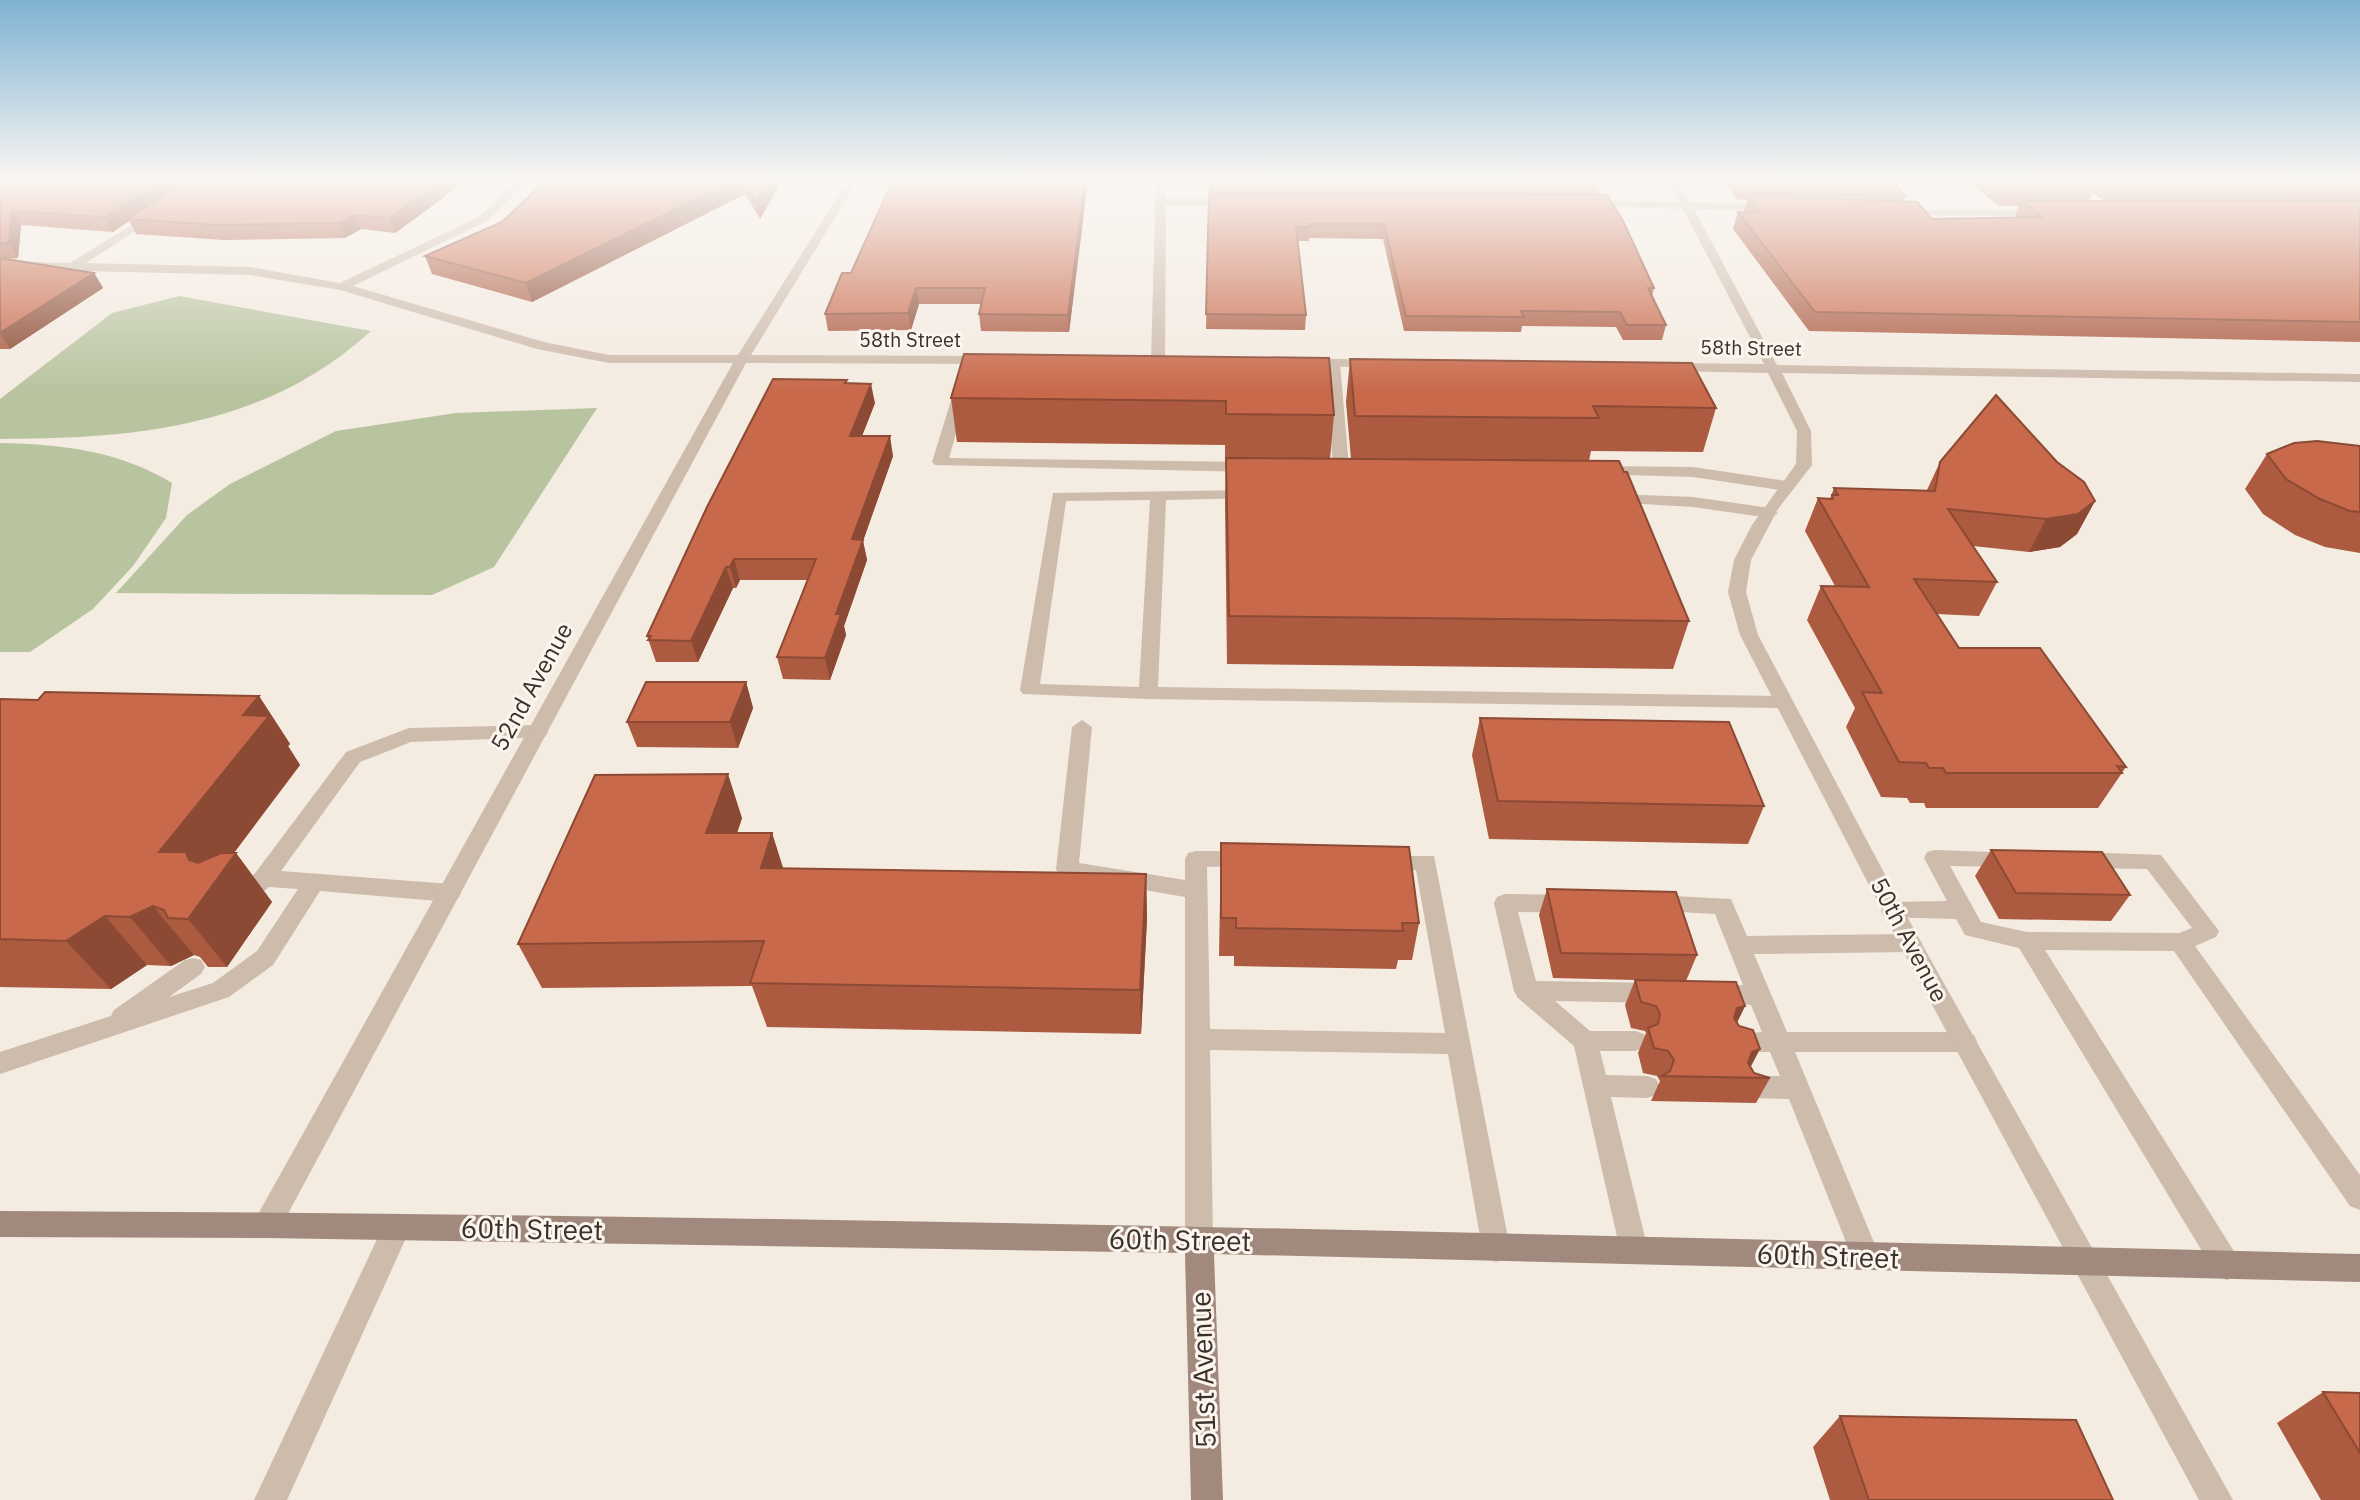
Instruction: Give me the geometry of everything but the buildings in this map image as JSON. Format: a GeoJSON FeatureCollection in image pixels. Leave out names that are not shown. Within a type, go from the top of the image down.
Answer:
{"type":"FeatureCollection","features":[{"type":"Feature","properties":{"kind":"street"},"geometry":{"type":"LineString","coordinates":[[75,265],[98,250]]}},
{"type":"Feature","properties":{"kind":"street"},"geometry":{"type":"LineString","coordinates":[[342,287],[419,250]]}},
{"type":"Feature","properties":{"kind":"street","name":"52nd Avenue"},"geometry":{"type":"LineString","coordinates":[[267,1225],[741,361],[810,250]]}},
{"type":"Feature","properties":{"kind":"street"},"geometry":{"type":"LineString","coordinates":[[1158,359],[1161,250]]}},
{"type":"Feature","properties":{"kind":"street","name":"50th Avenue"},"geometry":{"type":"LineString","coordinates":[[1710,250],[1775,369],[1804,431],[1804,465],[1786,486],[1740,562],[1737,593],[1749,635],[1892,911],[2217,1500]]}},
{"type":"Feature","properties":{"kind":"street","name":"58th Street"},"geometry":{"type":"LineString","coordinates":[[0,265],[250,271],[342,287],[542,346],[609,359],[1001,360]]}},
{"type":"Feature","properties":{"kind":"street"},"geometry":{"type":"LineString","coordinates":[[1143,359],[1174,360]]}},
{"type":"Feature","properties":{"kind":"street"},"geometry":{"type":"LineString","coordinates":[[970,360],[940,462],[1264,467]]}},
{"type":"Feature","properties":{"kind":"street"},"geometry":{"type":"LineString","coordinates":[[1285,362],[1396,364]]}},
{"type":"Feature","properties":{"kind":"street"},"geometry":{"type":"LineString","coordinates":[[1333,363],[1341,468]]}},
{"type":"Feature","properties":{"kind":"street","name":"58th Street"},"geometry":{"type":"LineString","coordinates":[[1648,367],[2360,378]]}},
{"type":"Feature","properties":{"kind":"street"},"geometry":{"type":"LineString","coordinates":[[1581,471],[1693,472],[1786,486]]}},
{"type":"Feature","properties":{"kind":"street"},"geometry":{"type":"LineString","coordinates":[[1148,693],[1158,495]]}},
{"type":"Feature","properties":{"kind":"street"},"geometry":{"type":"LineString","coordinates":[[1268,496],[1059,496],[1030,690],[1784,702]]}},
{"type":"Feature","properties":{"kind":"street"},"geometry":{"type":"LineString","coordinates":[[1599,499],[1693,502],[1770,513]]}},
{"type":"Feature","properties":{"kind":"street"},"geometry":{"type":"LineString","coordinates":[[1082,727],[1067,869],[1196,890]]}},
{"type":"Feature","properties":{"kind":"street"},"geometry":{"type":"LineString","coordinates":[[237,902],[264,878],[353,757],[409,735],[538,732]]}},
{"type":"Feature","properties":{"kind":"street"},"geometry":{"type":"LineString","coordinates":[[1935,858],[2153,861],[2208,931],[2180,942],[2027,941],[1973,929],[1963,910],[1935,858]]}},
{"type":"Feature","properties":{"kind":"street"},"geometry":{"type":"LineString","coordinates":[[1199,1240],[1196,859],[1273,860]]}},
{"type":"Feature","properties":{"kind":"street"},"geometry":{"type":"LineString","coordinates":[[1365,861],[1426,862],[1496,1248]]}},
{"type":"Feature","properties":{"kind":"street"},"geometry":{"type":"LineString","coordinates":[[264,878],[450,893]]}},
{"type":"Feature","properties":{"kind":"street"},"geometry":{"type":"LineString","coordinates":[[0,1063],[221,990],[265,958],[314,882]]}},
{"type":"Feature","properties":{"kind":"street"},"geometry":{"type":"LineString","coordinates":[[1598,904],[1505,903],[1526,991],[1585,1041],[1634,1250]]}},
{"type":"Feature","properties":{"kind":"street"},"geometry":{"type":"LineString","coordinates":[[1629,904],[1723,905],[1866,1257]]}},
{"type":"Feature","properties":{"kind":"street"},"geometry":{"type":"LineString","coordinates":[[1892,911],[1963,910]]}},
{"type":"Feature","properties":{"kind":"street"},"geometry":{"type":"LineString","coordinates":[[2027,941],[2227,1266]]}},
{"type":"Feature","properties":{"kind":"street"},"geometry":{"type":"LineString","coordinates":[[2180,942],[2360,1197]]}},
{"type":"Feature","properties":{"kind":"street"},"geometry":{"type":"LineString","coordinates":[[1739,945],[1910,943]]}},
{"type":"Feature","properties":{"kind":"street"},"geometry":{"type":"LineString","coordinates":[[103,1031],[193,967]]}},
{"type":"Feature","properties":{"kind":"street"},"geometry":{"type":"LineString","coordinates":[[1526,991],[1759,995]]}},
{"type":"Feature","properties":{"kind":"street"},"geometry":{"type":"LineString","coordinates":[[1198,1039],[1459,1044]]}},
{"type":"Feature","properties":{"kind":"street"},"geometry":{"type":"LineString","coordinates":[[1585,1041],[1635,1041]]}},
{"type":"Feature","properties":{"kind":"street"},"geometry":{"type":"LineString","coordinates":[[1736,1042],[1965,1042]]}},
{"type":"Feature","properties":{"kind":"street"},"geometry":{"type":"LineString","coordinates":[[1595,1086],[1647,1087]]}},
{"type":"Feature","properties":{"kind":"street"},"geometry":{"type":"LineString","coordinates":[[1751,1087],[1798,1088]]}},
{"type":"Feature","properties":{"kind":"street","name":"60th Street"},"geometry":{"type":"LineString","coordinates":[[0,1224],[267,1225],[1199,1240],[2360,1268]]}},
{"type":"Feature","properties":{"kind":"street"},"geometry":{"type":"LineString","coordinates":[[270,1500],[397,1227]]}},
{"type":"Feature","properties":{"kind":"street","name":"51st Avenue"},"geometry":{"type":"LineString","coordinates":[[1199,1240],[1207,1500]]}},
{"type":"Feature","properties":{"kind":"green space"},"geometry":{"type":"Polygon","coordinates":[[[179,296],[371,331],[330,363],[288,388],[243,407],[197,421],[101,436],[0,439],[0,399],[112,313],[179,296]]]}},
{"type":"Feature","properties":{"kind":"green space"},"geometry":{"type":"Polygon","coordinates":[[[597,408],[494,567],[432,595],[116,593],[187,515],[230,484],[336,431],[456,413],[597,408]]]}},
{"type":"Feature","properties":{"kind":"green space"},"geometry":{"type":"Polygon","coordinates":[[[0,443],[89,451],[132,463],[172,483],[166,518],[133,566],[93,609],[30,652],[0,652],[0,443]]]}}]}
